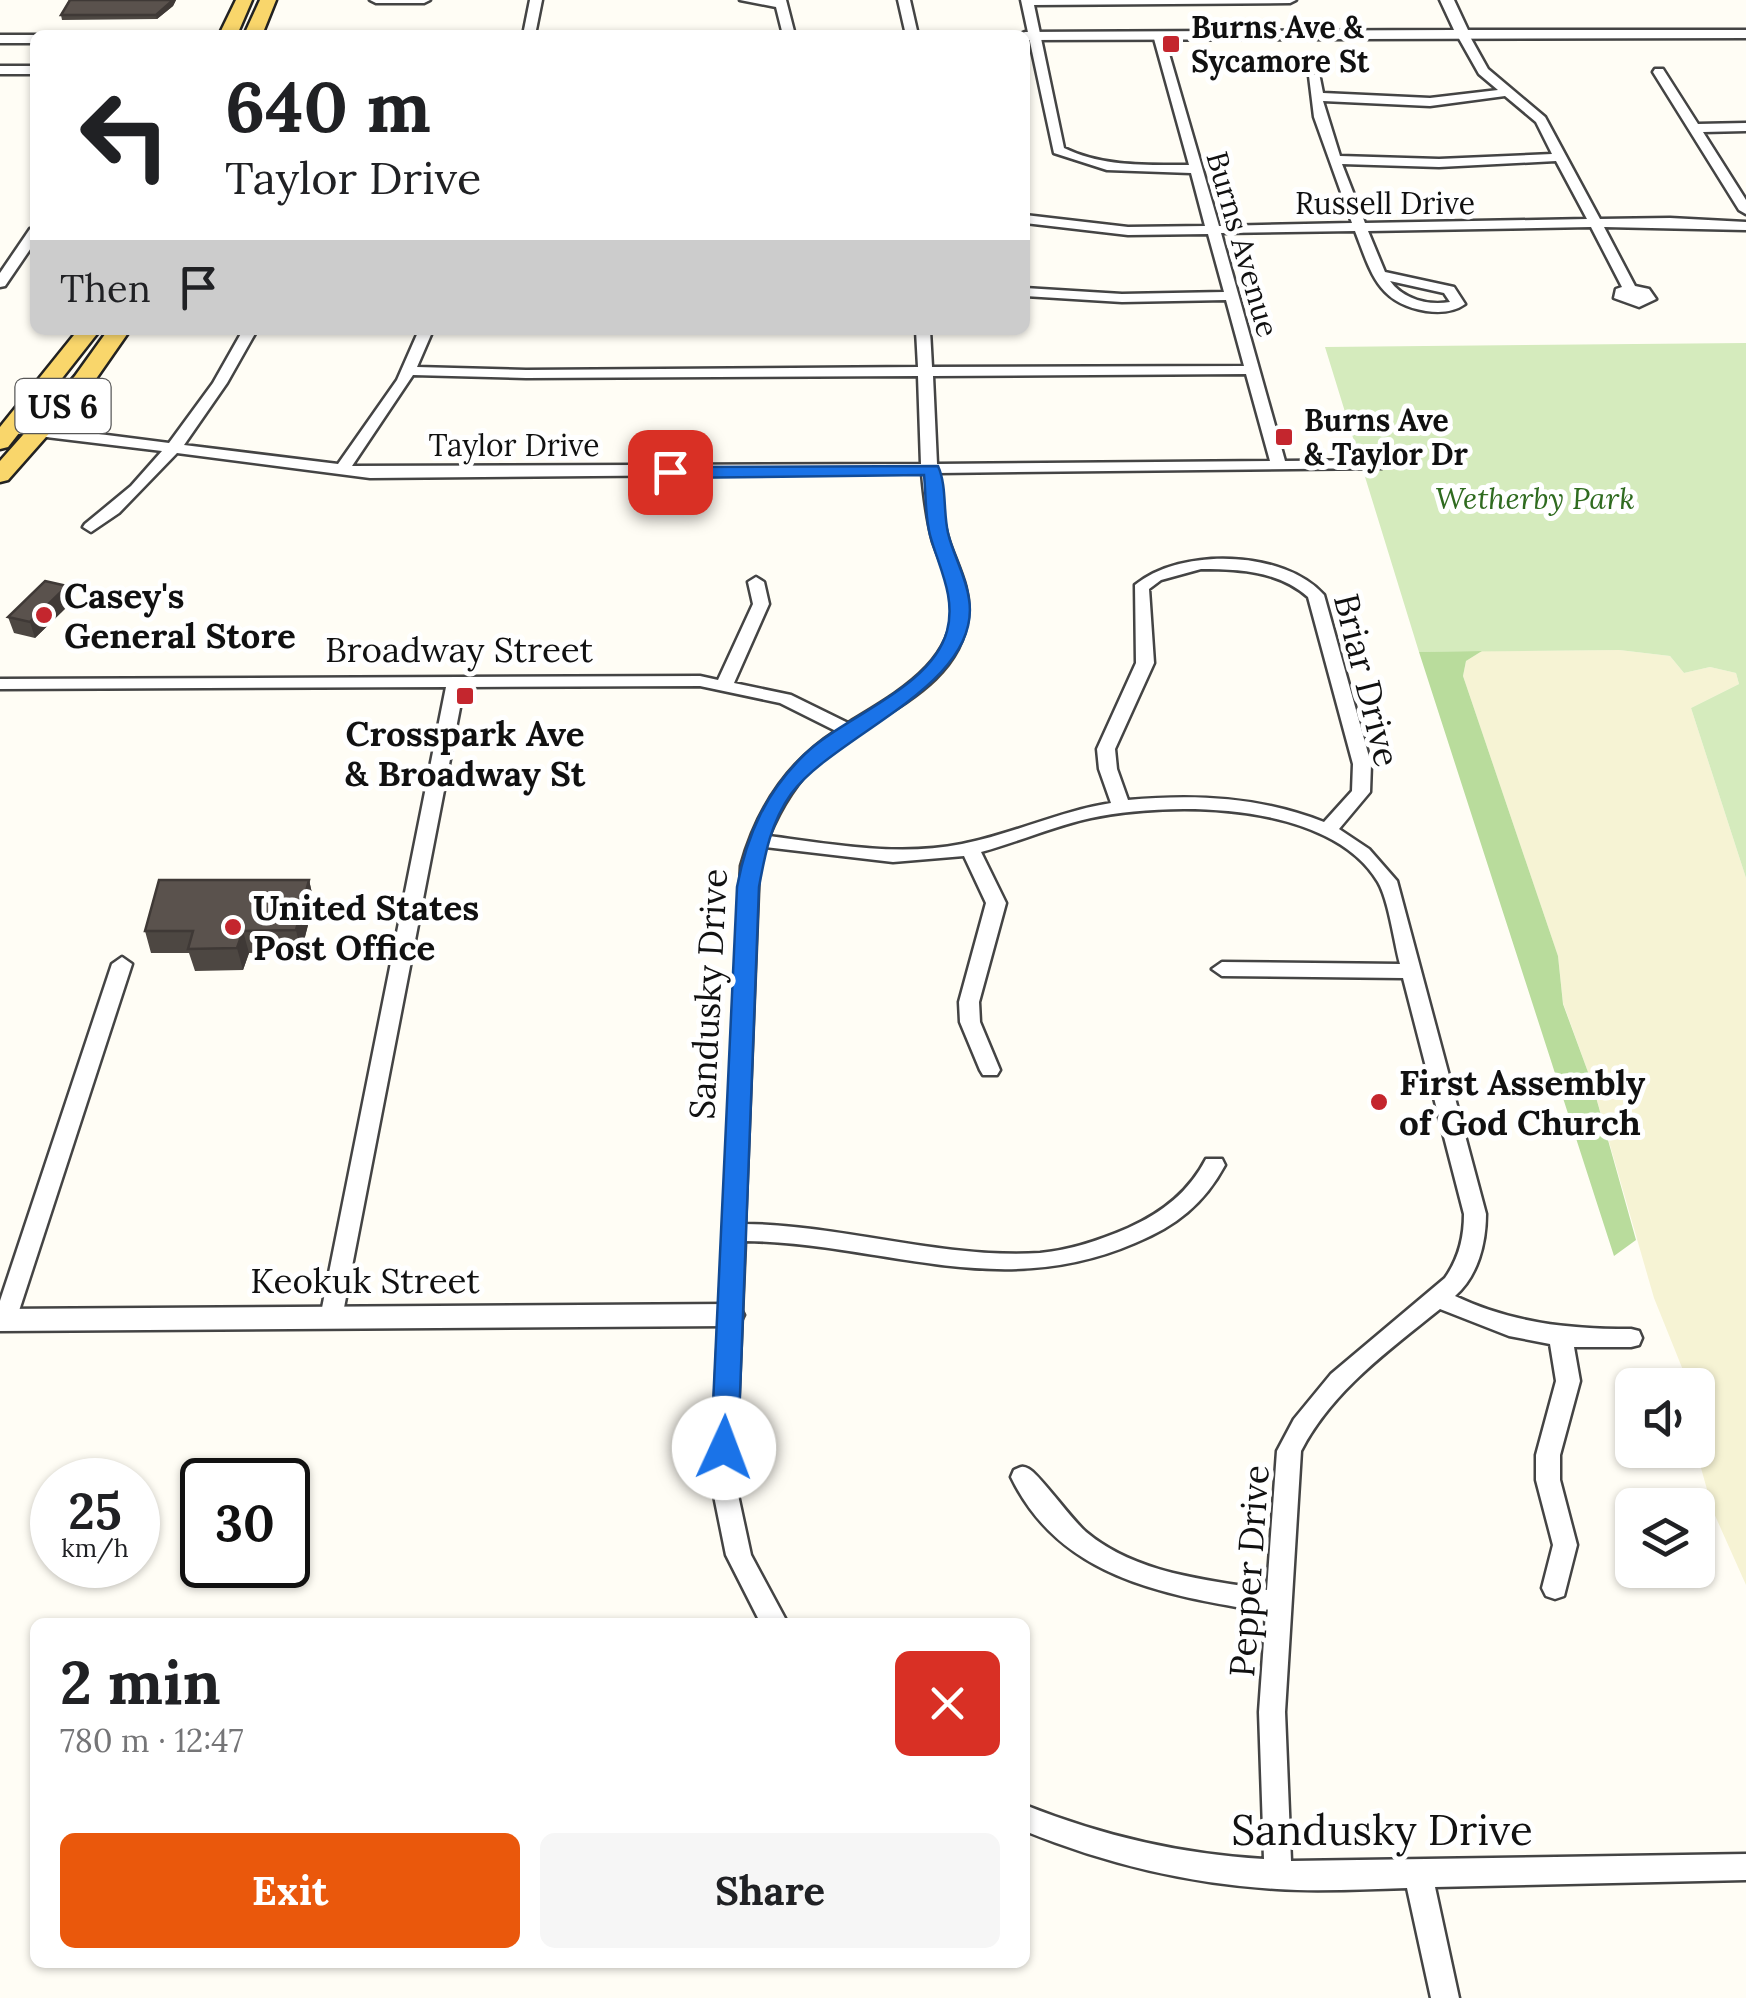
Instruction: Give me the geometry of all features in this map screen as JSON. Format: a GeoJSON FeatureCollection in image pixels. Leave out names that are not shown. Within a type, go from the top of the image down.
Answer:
{"type":"FeatureCollection","features":[{"type":"Feature","properties":{"kind":"main road"},"geometry":{"type":"LineString","coordinates":[[230,30],[244,0]]}},
{"type":"Feature","properties":{"kind":"main road"},"geometry":{"type":"LineString","coordinates":[[254,30],[268,0]]}},
{"type":"Feature","properties":{"kind":"main road","name":"US 6"},"geometry":{"type":"LineString","coordinates":[[7,435],[86,335]]}},
{"type":"Feature","properties":{"kind":"main road","name":"US 6"},"geometry":{"type":"LineString","coordinates":[[0,476],[41,431],[115,335]]}},
{"type":"Feature","properties":{"kind":"street"},"geometry":{"type":"LineString","coordinates":[[376,0],[424,0]]}},
{"type":"Feature","properties":{"kind":"street"},"geometry":{"type":"LineString","coordinates":[[530,30],[536,0]]}},
{"type":"Feature","properties":{"kind":"street"},"geometry":{"type":"LineString","coordinates":[[746,0],[781,2],[788,30]]}},
{"type":"Feature","properties":{"kind":"street"},"geometry":{"type":"LineString","coordinates":[[904,0],[911,30]]}},
{"type":"Feature","properties":{"kind":"street"},"geometry":{"type":"LineString","coordinates":[[1029,30],[1027,1],[1290,0]]}},
{"type":"Feature","properties":{"kind":"street"},"geometry":{"type":"LineString","coordinates":[[1447,0],[1478,65],[1536,113],[1630,289]]}},
{"type":"Feature","properties":{"kind":"street"},"geometry":{"type":"LineString","coordinates":[[1196,169],[1143,168],[1061,153],[1054,141],[1030,36],[1746,34]]}},
{"type":"Feature","properties":{"kind":"street","name":"Burns Avenue"},"geometry":{"type":"LineString","coordinates":[[1159,35],[1279,466]]}},
{"type":"Feature","properties":{"kind":"street"},"geometry":{"type":"LineString","coordinates":[[0,39],[30,39]]}},
{"type":"Feature","properties":{"kind":"street"},"geometry":{"type":"LineString","coordinates":[[0,70],[30,70]]}},
{"type":"Feature","properties":{"kind":"street"},"geometry":{"type":"LineString","coordinates":[[1659,72],[1746,210]]}},
{"type":"Feature","properties":{"kind":"street"},"geometry":{"type":"LineString","coordinates":[[1314,76],[1317,108],[1380,275],[1386,287],[1406,299],[1442,308],[1458,304],[1455,294],[1436,286],[1380,275]]}},
{"type":"Feature","properties":{"kind":"street"},"geometry":{"type":"LineString","coordinates":[[1317,96],[1430,102],[1510,92]]}},
{"type":"Feature","properties":{"kind":"street"},"geometry":{"type":"LineString","coordinates":[[1694,128],[1746,128]]}},
{"type":"Feature","properties":{"kind":"street"},"geometry":{"type":"LineString","coordinates":[[1337,160],[1439,163],[1561,157]]}},
{"type":"Feature","properties":{"kind":"street","name":"Russell Drive"},"geometry":{"type":"LineString","coordinates":[[1030,219],[1094,230],[1596,223],[1746,226]]}},
{"type":"Feature","properties":{"kind":"street"},"geometry":{"type":"LineString","coordinates":[[0,282],[30,239]]}},
{"type":"Feature","properties":{"kind":"street"},"geometry":{"type":"LineString","coordinates":[[1030,292],[1112,298],[1232,296]]}},
{"type":"Feature","properties":{"kind":"street"},"geometry":{"type":"LineString","coordinates":[[90,527],[120,504],[169,448],[219,382],[247,335]]}},
{"type":"Feature","properties":{"kind":"street"},"geometry":{"type":"LineString","coordinates":[[342,470],[409,371],[424,335]]}},
{"type":"Feature","properties":{"kind":"street","name":"Sandusky Drive"},"geometry":{"type":"LineString","coordinates":[[771,1618],[744,1575],[726,1516],[723,1481],[748,887],[756,840],[767,815],[797,773],[848,730],[926,677],[956,634],[960,600],[938,532],[923,335]]}},
{"type":"Feature","properties":{"kind":"street"},"geometry":{"type":"LineString","coordinates":[[409,371],[465,374],[1252,370]]}},
{"type":"Feature","properties":{"kind":"street","name":"Taylor Drive"},"geometry":{"type":"LineString","coordinates":[[7,435],[41,431],[342,470],[519,473],[1377,465]]}},
{"type":"Feature","properties":{"kind":"street","name":"Briar Drive"},"geometry":{"type":"LineString","coordinates":[[1122,807],[1108,770],[1106,749],[1145,663],[1141,588],[1154,575],[1184,567],[1273,568],[1304,581],[1316,595],[1362,764],[1361,792],[1329,828]]}},
{"type":"Feature","properties":{"kind":"street"},"geometry":{"type":"LineString","coordinates":[[725,684],[762,604],[756,582]]}},
{"type":"Feature","properties":{"kind":"street","name":"Broadway Street"},"geometry":{"type":"LineString","coordinates":[[0,684],[674,680],[725,684],[785,699],[848,730]]}},
{"type":"Feature","properties":{"kind":"street"},"geometry":{"type":"LineString","coordinates":[[330,1318],[456,682]]}},
{"type":"Feature","properties":{"kind":"street","name":"Pepper Drive"},"geometry":{"type":"LineString","coordinates":[[756,840],[903,856],[970,849],[1122,807],[1242,808],[1279,812],[1329,828],[1362,851],[1388,881],[1475,1214],[1476,1232],[1466,1267],[1438,1298],[1327,1393],[1298,1430],[1284,1474],[1271,1768],[1278,1876]]}},
{"type":"Feature","properties":{"kind":"street"},"geometry":{"type":"LineString","coordinates":[[970,849],[996,903],[969,1002],[970,1022],[990,1070]]}},
{"type":"Feature","properties":{"kind":"street"},"geometry":{"type":"LineString","coordinates":[[3,1320],[122,964]]}},
{"type":"Feature","properties":{"kind":"street"},"geometry":{"type":"LineString","coordinates":[[1222,969],[1413,971]]}},
{"type":"Feature","properties":{"kind":"street"},"geometry":{"type":"LineString","coordinates":[[734,1232],[810,1232],[984,1264],[1046,1262],[1105,1248],[1162,1220],[1199,1194],[1214,1164]]}},
{"type":"Feature","properties":{"kind":"street"},"geometry":{"type":"LineString","coordinates":[[1438,1298],[1509,1330],[1562,1340],[1630,1338]]}},
{"type":"Feature","properties":{"kind":"street","name":"Keokuk Street"},"geometry":{"type":"LineString","coordinates":[[3,1320],[730,1315]]}},
{"type":"Feature","properties":{"kind":"street"},"geometry":{"type":"LineString","coordinates":[[1556,1588],[1565,1546],[1548,1480],[1548,1455],[1568,1381],[1562,1340]]}},
{"type":"Feature","properties":{"kind":"street"},"geometry":{"type":"LineString","coordinates":[[1024,1478],[1043,1506],[1098,1558],[1139,1577],[1277,1603]]}},
{"type":"Feature","properties":{"kind":"street","name":"Sandusky Drive"},"geometry":{"type":"LineString","coordinates":[[1030,1820],[1094,1846],[1144,1859],[1278,1876],[1746,1867]]}},
{"type":"Feature","properties":{"kind":"street"},"geometry":{"type":"LineString","coordinates":[[1418,1874],[1445,1998]]}},
{"type":"Feature","properties":{"kind":"shaded area"},"geometry":{"type":"Polygon","coordinates":[[[1619,650],[1670,656],[1684,673],[1710,667],[1736,673],[1739,684],[1691,708],[1746,878],[1746,1585],[1715,1515],[1715,1488],[1707,1488],[1701,1468],[1715,1468],[1715,1368],[1682,1368],[1654,1298],[1592,1083],[1563,1003],[1558,956],[1463,676],[1466,661],[1482,651],[1619,650]]]}},
{"type":"Feature","properties":{"kind":"green space","name":"Wetherby Park"},"geometry":{"type":"Polygon","coordinates":[[[1746,343],[1746,878],[1691,708],[1739,684],[1736,673],[1710,667],[1684,673],[1670,656],[1619,650],[1419,652],[1325,347],[1746,343]]]}},
{"type":"Feature","properties":{"kind":"green space"},"geometry":{"type":"Polygon","coordinates":[[[1482,651],[1466,661],[1463,676],[1558,956],[1563,1004],[1592,1083],[1636,1240],[1614,1256],[1419,652],[1482,651]]]}},
{"type":"Feature","properties":{"kind":"building"},"geometry":{"type":"Polygon","coordinates":[[[70,0],[173,0],[156,15],[61,15],[70,0]]]}},
{"type":"Feature","properties":{"kind":"building"},"geometry":{"type":"Polygon","coordinates":[[[45,581],[67,586],[30,622],[8,617],[45,581]]]}},
{"type":"Feature","properties":{"kind":"building"},"geometry":{"type":"Polygon","coordinates":[[[159,880],[309,880],[296,930],[243,931],[237,948],[188,949],[193,931],[145,931],[159,880]]]}},
{"type":"Feature","properties":{"kind":"place","name":"Burns Ave & Sycamore St"},"geometry":{"type":"Point","coordinates":[1171,44]}},
{"type":"Feature","properties":{"kind":"place","name":"Burns Ave & Taylor Dr"},"geometry":{"type":"Point","coordinates":[1284,437]}},
{"type":"Feature","properties":{"kind":"place","name":"Casey's General Store"},"geometry":{"type":"Point","coordinates":[44,615]}},
{"type":"Feature","properties":{"kind":"place","name":"Crosspark Ave & Broadway St"},"geometry":{"type":"Point","coordinates":[465,696]}},
{"type":"Feature","properties":{"kind":"place","name":"United States Post Office"},"geometry":{"type":"Point","coordinates":[233,927]}},
{"type":"Feature","properties":{"kind":"place","name":"First Assembly of God Church"},"geometry":{"type":"Point","coordinates":[1379,1102]}},
{"type":"Feature","properties":{"kind":"route"},"geometry":{"type":"LineString","coordinates":[[670,472],[932,469],[938,532],[960,600],[956,634],[940,662],[911,689],[814,756],[782,792],[756,840],[748,887],[724,1448]]}}]}
